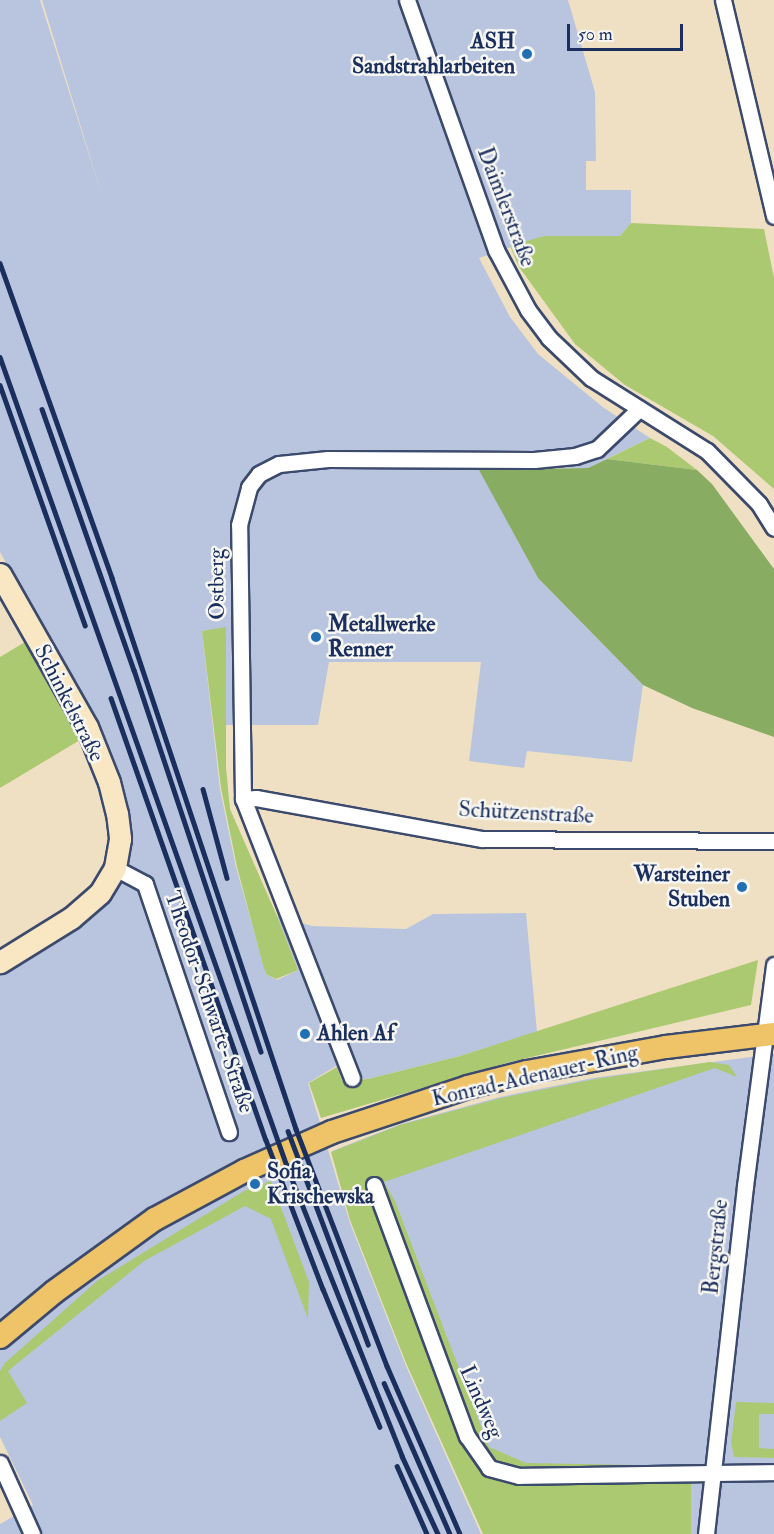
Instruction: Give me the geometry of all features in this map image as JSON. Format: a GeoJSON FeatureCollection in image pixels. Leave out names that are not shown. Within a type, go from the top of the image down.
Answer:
{"type":"FeatureCollection","features":[{"type":"Feature","properties":{"kind":"main road","name":"Konrad-Adenauer-Ring"},"geometry":{"type":"LineString","coordinates":[[0,1337],[54,1292],[155,1220],[244,1171],[332,1132],[468,1087],[527,1072],[666,1047],[769,1034]]}},
{"type":"Feature","properties":{"kind":"street","name":"Daimlerstraße"},"geometry":{"type":"LineString","coordinates":[[407,0],[496,250],[511,281],[549,338],[591,378],[707,451],[759,504],[774,528]]}},
{"type":"Feature","properties":{"kind":"street"},"geometry":{"type":"LineString","coordinates":[[723,0],[774,216]]}},
{"type":"Feature","properties":{"kind":"street","name":"Ostberg"},"geometry":{"type":"LineString","coordinates":[[352,1078],[243,799],[239,525],[249,487],[259,474],[279,464],[328,459],[534,460],[576,456],[597,450],[622,429],[639,409]]}},
{"type":"Feature","properties":{"kind":"street","name":"Schinkelstraße"},"geometry":{"type":"LineString","coordinates":[[0,574],[87,727],[109,782],[117,813],[120,839],[115,868],[100,893],[72,918],[0,962]]}},
{"type":"Feature","properties":{"kind":"street","name":"Schützenstraße"},"geometry":{"type":"LineString","coordinates":[[243,799],[256,798],[482,838],[774,842]]}},
{"type":"Feature","properties":{"kind":"street","name":"Theodor-Schwarte-Straße"},"geometry":{"type":"LineString","coordinates":[[115,868],[145,884],[229,1132]]}},
{"type":"Feature","properties":{"kind":"street","name":"Bergstraße"},"geometry":{"type":"LineString","coordinates":[[706,1534],[712,1471],[769,1034],[774,965]]}},
{"type":"Feature","properties":{"kind":"street","name":"Lindweg"},"geometry":{"type":"LineString","coordinates":[[374,1185],[467,1436],[489,1468],[519,1476],[712,1471],[774,1472]]}},
{"type":"Feature","properties":{"kind":"street"},"geometry":{"type":"LineString","coordinates":[[0,1462],[32,1534]]}},
{"type":"Feature","properties":{"kind":"shaded area"},"geometry":{"type":"Polygon","coordinates":[[[0,0],[40,0],[103,199],[42,0],[568,0],[595,92],[596,161],[586,161],[586,190],[631,190],[631,223],[620,236],[544,236],[479,258],[510,317],[538,354],[604,408],[650,438],[588,468],[480,470],[538,578],[643,685],[632,762],[527,751],[524,768],[469,761],[481,662],[329,662],[318,725],[226,725],[226,628],[202,631],[220,789],[236,867],[266,974],[277,980],[298,970],[277,916],[312,926],[406,929],[433,914],[526,913],[537,1032],[460,1056],[368,1079],[343,1080],[336,1066],[308,1083],[350,1223],[406,1366],[481,1534],[0,1534],[0,1524],[33,1505],[0,1437],[0,973],[76,925],[109,900],[125,873],[129,840],[43,630],[0,552],[0,0]]]}},
{"type":"Feature","properties":{"kind":"shaded area"},"geometry":{"type":"Polygon","coordinates":[[[774,1054],[774,1534],[484,1534],[351,1221],[332,1151],[401,1124],[500,1097],[593,1078],[774,1054]]]}},
{"type":"Feature","properties":{"kind":"green space"},"geometry":{"type":"Polygon","coordinates":[[[631,223],[764,229],[774,278],[774,489],[713,436],[625,385],[575,344],[519,267],[510,246],[544,236],[620,236],[631,223]]]}},
{"type":"Feature","properties":{"kind":"green space"},"geometry":{"type":"Polygon","coordinates":[[[650,438],[667,447],[697,470],[607,459],[650,438]]]}},
{"type":"Feature","properties":{"kind":"green space"},"geometry":{"type":"Polygon","coordinates":[[[607,459],[697,470],[712,484],[774,569],[774,737],[692,708],[643,685],[538,578],[479,470],[588,468],[607,459]]]}},
{"type":"Feature","properties":{"kind":"green space"},"geometry":{"type":"Polygon","coordinates":[[[226,627],[226,768],[230,809],[298,970],[276,979],[266,974],[263,965],[237,867],[221,788],[202,631],[226,627]]]}},
{"type":"Feature","properties":{"kind":"green space"},"geometry":{"type":"Polygon","coordinates":[[[25,642],[80,740],[0,788],[0,657],[25,642]]]}},
{"type":"Feature","properties":{"kind":"green space"},"geometry":{"type":"Polygon","coordinates":[[[758,960],[751,1005],[506,1063],[321,1118],[309,1083],[337,1067],[342,1081],[368,1079],[460,1056],[758,960]]]}},
{"type":"Feature","properties":{"kind":"green space"},"geometry":{"type":"Polygon","coordinates":[[[710,1062],[729,1065],[737,1077],[715,1068],[384,1182],[395,1201],[489,1447],[526,1463],[691,1466],[691,1534],[483,1534],[406,1363],[350,1220],[331,1152],[400,1125],[501,1098],[595,1079],[710,1062]]]}},
{"type":"Feature","properties":{"kind":"green space"},"geometry":{"type":"Polygon","coordinates":[[[271,1181],[309,1282],[308,1319],[271,1219],[245,1206],[144,1261],[8,1371],[27,1403],[0,1421],[0,1371],[5,1363],[97,1281],[244,1191],[271,1181]]]}},
{"type":"Feature","properties":{"kind":"green space"},"geometry":{"type":"Polygon","coordinates":[[[736,1402],[774,1403],[774,1414],[759,1414],[759,1448],[774,1449],[774,1458],[734,1457],[731,1443],[736,1402]]]}},
{"type":"Feature","properties":{"kind":"railway"},"geometry":{"type":"LineString","coordinates":[[0,263],[112,578],[296,1129],[387,1366],[460,1534]]}},
{"type":"Feature","properties":{"kind":"railway"},"geometry":{"type":"LineString","coordinates":[[0,357],[288,1169],[402,1456],[438,1534]]}},
{"type":"Feature","properties":{"kind":"railway"},"geometry":{"type":"LineString","coordinates":[[0,385],[85,625]]}},
{"type":"Feature","properties":{"kind":"railway"},"geometry":{"type":"LineString","coordinates":[[42,409],[134,670],[261,1051]]}},
{"type":"Feature","properties":{"kind":"railway"},"geometry":{"type":"LineString","coordinates":[[111,698],[266,1140],[323,1289],[380,1427]]}},
{"type":"Feature","properties":{"kind":"railway"},"geometry":{"type":"LineString","coordinates":[[203,789],[227,878]]}},
{"type":"Feature","properties":{"kind":"railway"},"geometry":{"type":"LineString","coordinates":[[288,1131],[368,1344]]}},
{"type":"Feature","properties":{"kind":"railway"},"geometry":{"type":"LineString","coordinates":[[384,1383],[450,1534]]}},
{"type":"Feature","properties":{"kind":"railway"},"geometry":{"type":"LineString","coordinates":[[397,1466],[427,1534]]}},
{"type":"Feature","properties":{"kind":"place","name":"ASH Sandstrahlarbeiten"},"geometry":{"type":"Point","coordinates":[527,54]}},
{"type":"Feature","properties":{"kind":"place","name":"Metallwerke Renner"},"geometry":{"type":"Point","coordinates":[316,637]}},
{"type":"Feature","properties":{"kind":"place","name":"Warsteiner Stuben"},"geometry":{"type":"Point","coordinates":[742,887]}},
{"type":"Feature","properties":{"kind":"place","name":"Ahlen Af"},"geometry":{"type":"Point","coordinates":[305,1034]}},
{"type":"Feature","properties":{"kind":"place","name":"Sofia Krischewska"},"geometry":{"type":"Point","coordinates":[255,1184]}}]}
